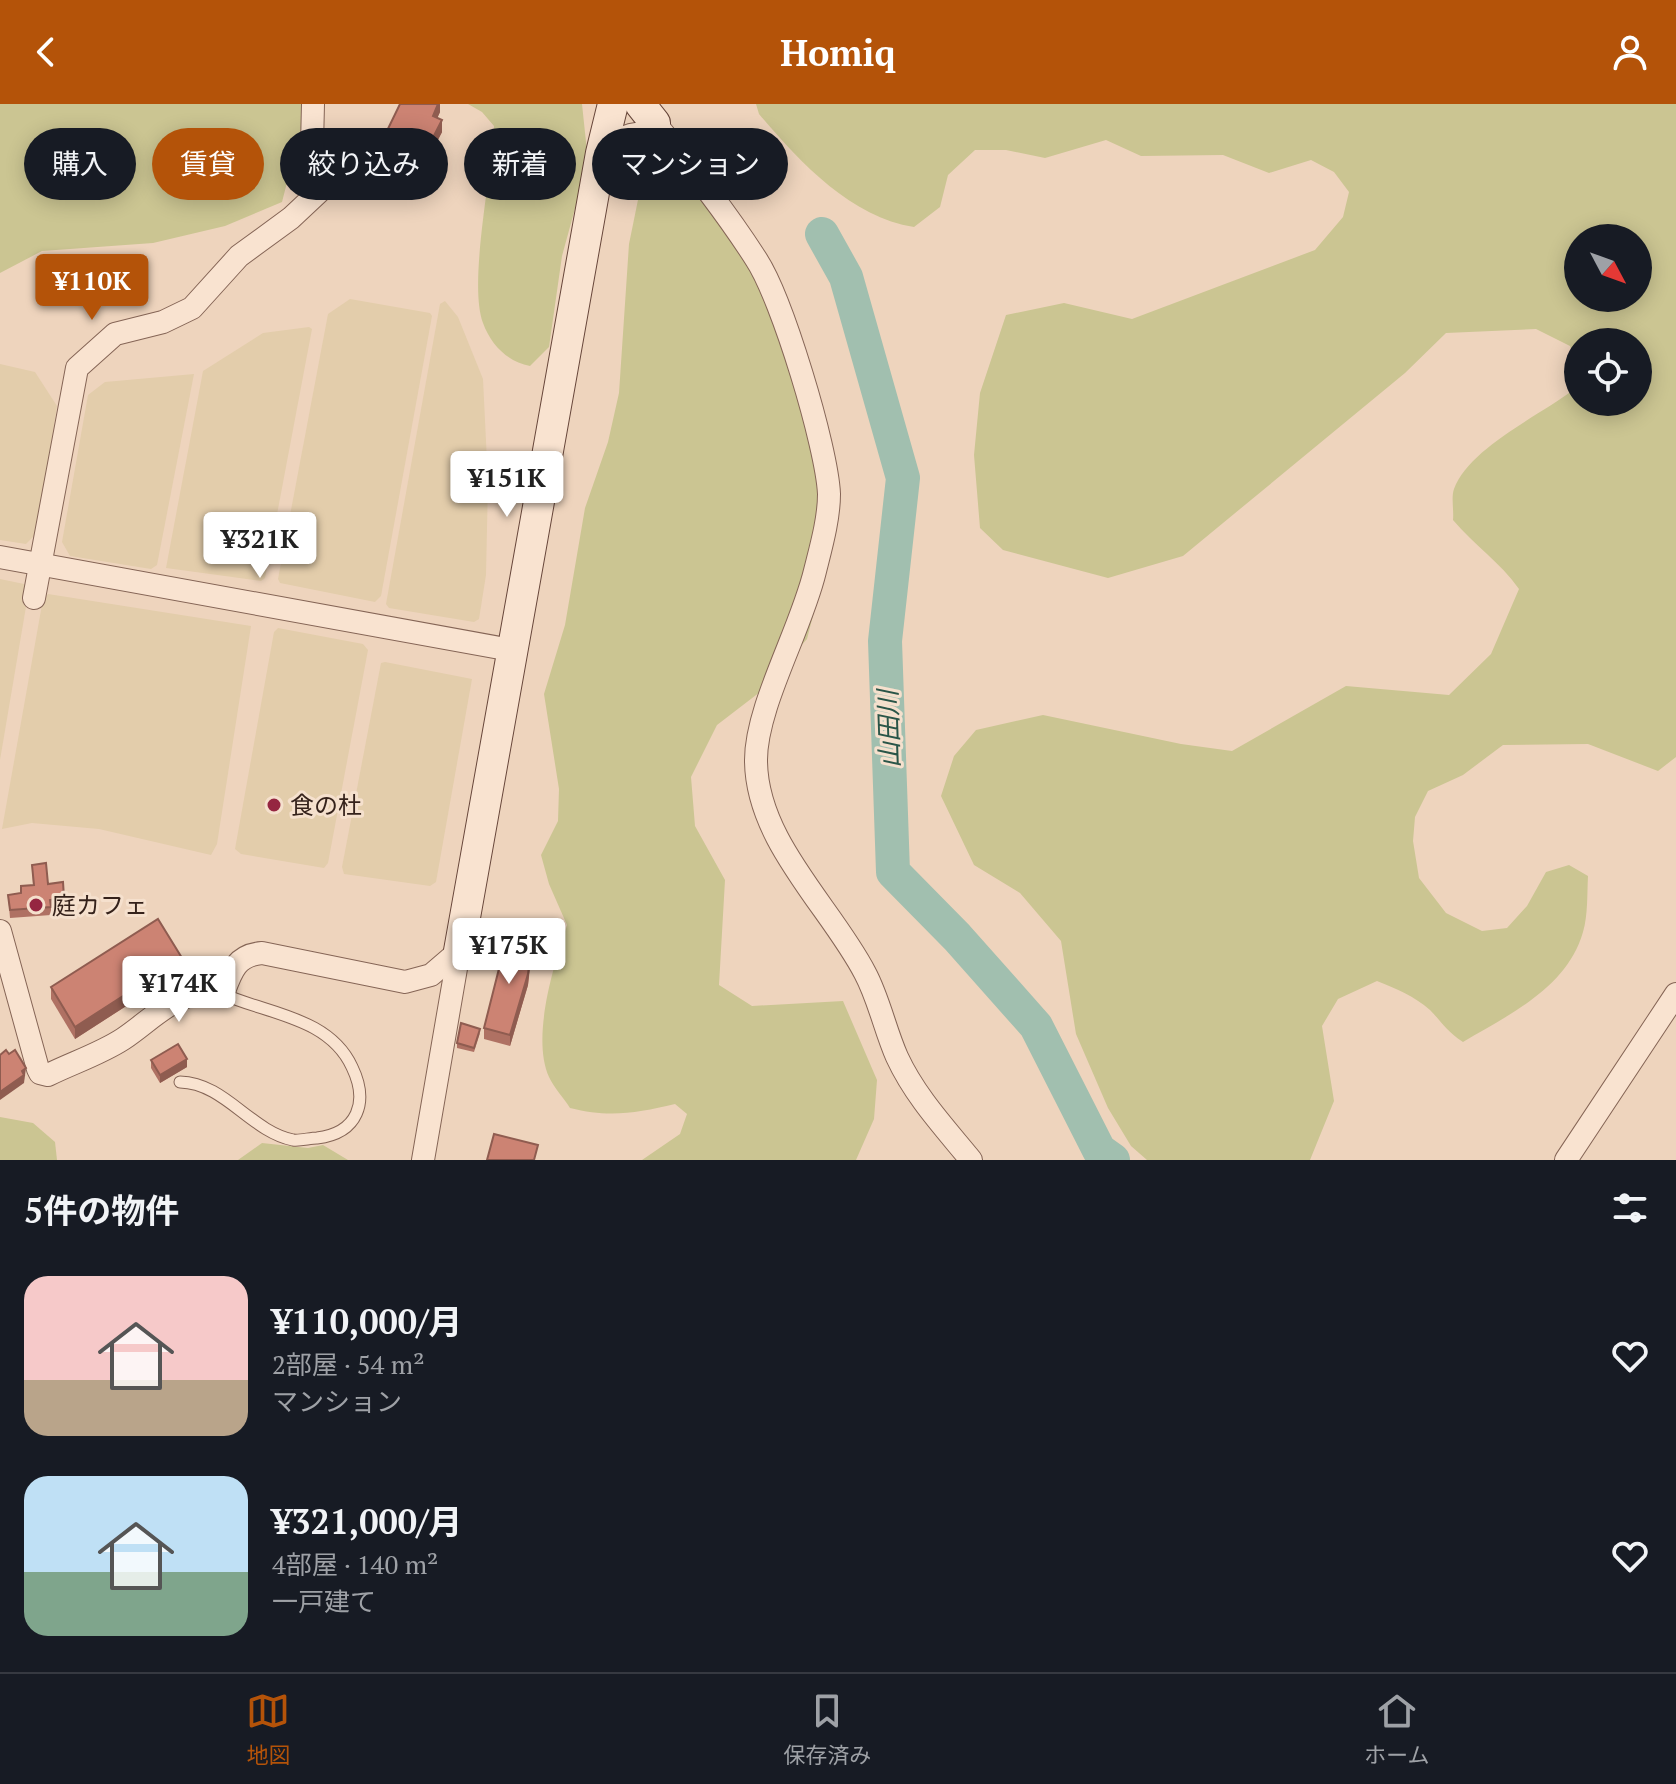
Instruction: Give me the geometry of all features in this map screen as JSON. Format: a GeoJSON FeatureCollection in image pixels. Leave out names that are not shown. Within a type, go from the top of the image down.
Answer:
{"type":"FeatureCollection","features":[{"type":"Feature","properties":{"kind":"street"},"geometry":{"type":"LineString","coordinates":[[34,598],[77,368],[115,334],[163,322],[192,308],[239,256],[291,218],[334,178],[312,145],[313,104]]}},
{"type":"Feature","properties":{"kind":"street"},"geometry":{"type":"LineString","coordinates":[[607,128],[613,104]]}},
{"type":"Feature","properties":{"kind":"street"},"geometry":{"type":"LineString","coordinates":[[654,121],[758,260],[774,294],[818,434],[829,493],[815,572],[801,622],[758,725],[756,763],[764,799],[775,830],[814,900],[865,972],[898,1058],[920,1098],[971,1160]]}},
{"type":"Feature","properties":{"kind":"street"},"geometry":{"type":"LineString","coordinates":[[423,1160],[592,200]]}},
{"type":"Feature","properties":{"kind":"street"},"geometry":{"type":"LineString","coordinates":[[0,557],[511,650]]}},
{"type":"Feature","properties":{"kind":"street"},"geometry":{"type":"LineString","coordinates":[[0,931],[40,1073],[48,1075],[121,1041],[179,998],[207,991],[223,994],[231,971],[241,958],[250,954],[262,953],[405,982],[431,975],[459,951]]}},
{"type":"Feature","properties":{"kind":"street"},"geometry":{"type":"LineString","coordinates":[[1566,1160],[1676,994]]}},
{"type":"Feature","properties":{"kind":"lane"},"geometry":{"type":"LineString","coordinates":[[180,1082],[197,1082],[267,1128],[294,1140],[340,1133],[350,1125],[359,1109],[359,1086],[353,1068],[331,1038],[298,1020],[223,994]]}},
{"type":"Feature","properties":{"kind":"shaded area"},"geometry":{"type":"Polygon","coordinates":[[[0,104],[307,104],[301,128],[280,128],[282,202],[225,226],[153,243],[42,251],[0,273],[0,104]]]}},
{"type":"Feature","properties":{"kind":"shaded area"},"geometry":{"type":"Polygon","coordinates":[[[468,104],[582,104],[588,161],[562,256],[549,347],[530,366],[514,361],[501,351],[483,323],[478,282],[486,200],[576,200],[576,128],[494,128],[482,112],[468,104]]]}},
{"type":"Feature","properties":{"kind":"shaded area"},"geometry":{"type":"Polygon","coordinates":[[[756,104],[1676,104],[1676,757],[1658,771],[1588,744],[1503,745],[1463,775],[1428,791],[1415,817],[1413,841],[1419,878],[1446,913],[1482,931],[1507,928],[1527,906],[1546,872],[1569,865],[1588,876],[1583,932],[1564,969],[1535,998],[1463,1042],[1418,1001],[1377,981],[1338,999],[1322,1026],[1334,1101],[1310,1160],[1147,1160],[1131,1146],[1108,1108],[1076,1034],[1061,941],[1020,893],[974,865],[941,796],[954,756],[976,730],[1043,715],[1181,744],[1232,751],[1346,686],[1449,695],[1491,654],[1519,589],[1453,520],[1454,489],[1462,474],[1489,447],[1564,396],[1564,416],[1652,416],[1652,328],[1564,328],[1564,343],[1536,329],[1446,333],[1405,373],[1183,556],[1108,578],[1003,550],[980,528],[974,455],[980,393],[1006,315],[1064,303],[1132,319],[1315,250],[1343,217],[1349,192],[1334,172],[1311,160],[1269,173],[1223,155],[1141,156],[1106,140],[1045,158],[1006,150],[975,150],[948,175],[940,207],[914,227],[868,212],[847,199],[788,147],[788,128],[771,128],[759,114],[756,104]]]}},
{"type":"Feature","properties":{"kind":"shaded area"},"geometry":{"type":"Polygon","coordinates":[[[638,200],[706,200],[720,218],[815,382],[827,561],[807,639],[760,692],[717,725],[691,777],[695,826],[725,880],[719,985],[752,1006],[843,1001],[877,1080],[874,1119],[856,1160],[642,1160],[680,1134],[687,1114],[675,1104],[623,1113],[570,1108],[551,1081],[544,1061],[542,1042],[546,1001],[567,925],[549,884],[541,855],[558,821],[559,789],[544,694],[565,625],[585,508],[608,442],[619,393],[629,244],[638,200]]]}},
{"type":"Feature","properties":{"kind":"shaded area"},"geometry":{"type":"Polygon","coordinates":[[[350,299],[430,313],[432,316],[381,596],[375,602],[280,583],[278,579],[328,314],[350,299]]]}},
{"type":"Feature","properties":{"kind":"shaded area"},"geometry":{"type":"Polygon","coordinates":[[[445,301],[458,317],[483,379],[488,482],[486,575],[479,619],[474,622],[389,608],[386,604],[440,304],[445,301]]]}},
{"type":"Feature","properties":{"kind":"shaded area"},"geometry":{"type":"Polygon","coordinates":[[[312,329],[265,578],[261,581],[166,568],[203,371],[263,333],[312,329]]]}},
{"type":"Feature","properties":{"kind":"shaded area"},"geometry":{"type":"Polygon","coordinates":[[[0,364],[35,372],[57,406],[37,533],[26,544],[0,540],[0,364]]]}},
{"type":"Feature","properties":{"kind":"shaded area"},"geometry":{"type":"Polygon","coordinates":[[[194,374],[157,565],[151,569],[70,556],[62,542],[88,395],[105,382],[194,374]]]}},
{"type":"Feature","properties":{"kind":"shaded area"},"geometry":{"type":"Polygon","coordinates":[[[0,579],[24,584],[29,589],[0,760],[0,579]]]}},
{"type":"Feature","properties":{"kind":"shaded area"},"geometry":{"type":"Polygon","coordinates":[[[48,594],[251,626],[217,844],[211,855],[99,829],[32,823],[2,829],[43,599],[48,594]]]}},
{"type":"Feature","properties":{"kind":"shaded area"},"geometry":{"type":"Polygon","coordinates":[[[278,628],[363,644],[368,650],[328,863],[324,868],[241,854],[235,849],[274,632],[278,628]]]}},
{"type":"Feature","properties":{"kind":"shaded area"},"geometry":{"type":"Polygon","coordinates":[[[381,663],[472,679],[436,882],[430,886],[344,874],[342,867],[381,663]]]}},
{"type":"Feature","properties":{"kind":"shaded area"},"geometry":{"type":"Polygon","coordinates":[[[0,1117],[33,1123],[55,1142],[57,1160],[0,1160],[0,1117]]]}},
{"type":"Feature","properties":{"kind":"shaded area"},"geometry":{"type":"Polygon","coordinates":[[[262,1143],[308,1148],[323,1145],[348,1160],[238,1160],[262,1143]]]}},
{"type":"Feature","properties":{"kind":"building"},"geometry":{"type":"Polygon","coordinates":[[[400,104],[438,104],[433,116],[442,120],[438,128],[388,128],[400,104]]]}},
{"type":"Feature","properties":{"kind":"building"},"geometry":{"type":"Polygon","coordinates":[[[46,863],[48,884],[63,882],[64,898],[50,900],[51,907],[10,910],[8,895],[21,893],[21,886],[34,885],[32,865],[46,863]]]}},
{"type":"Feature","properties":{"kind":"building"},"geometry":{"type":"Polygon","coordinates":[[[158,919],[182,958],[75,1027],[51,987],[158,919]]]}},
{"type":"Feature","properties":{"kind":"building"},"geometry":{"type":"Polygon","coordinates":[[[507,937],[532,941],[528,974],[510,1035],[484,1028],[507,937]]]}},
{"type":"Feature","properties":{"kind":"building"},"geometry":{"type":"Polygon","coordinates":[[[461,1023],[480,1029],[474,1048],[457,1043],[461,1023]]]}},
{"type":"Feature","properties":{"kind":"building"},"geometry":{"type":"Polygon","coordinates":[[[178,1044],[187,1059],[160,1075],[151,1060],[178,1044]]]}},
{"type":"Feature","properties":{"kind":"building"},"geometry":{"type":"Polygon","coordinates":[[[6,1050],[9,1054],[15,1050],[26,1068],[22,1071],[24,1075],[0,1092],[0,1055],[6,1050]]]}},
{"type":"Feature","properties":{"kind":"building"},"geometry":{"type":"Polygon","coordinates":[[[494,1134],[538,1145],[534,1160],[487,1160],[494,1134]]]}},
{"type":"Feature","properties":{"kind":"waterway","name":"山田川"},"geometry":{"type":"LineString","coordinates":[[822,234],[846,277],[903,478],[885,641],[893,872],[957,937],[1036,1026],[1099,1150],[1113,1160]]}},
{"type":"Feature","properties":{"kind":"place","name":"食の杜"},"geometry":{"type":"Point","coordinates":[274,805]}},
{"type":"Feature","properties":{"kind":"place","name":"庭カフェ"},"geometry":{"type":"Point","coordinates":[36,905]}}]}
